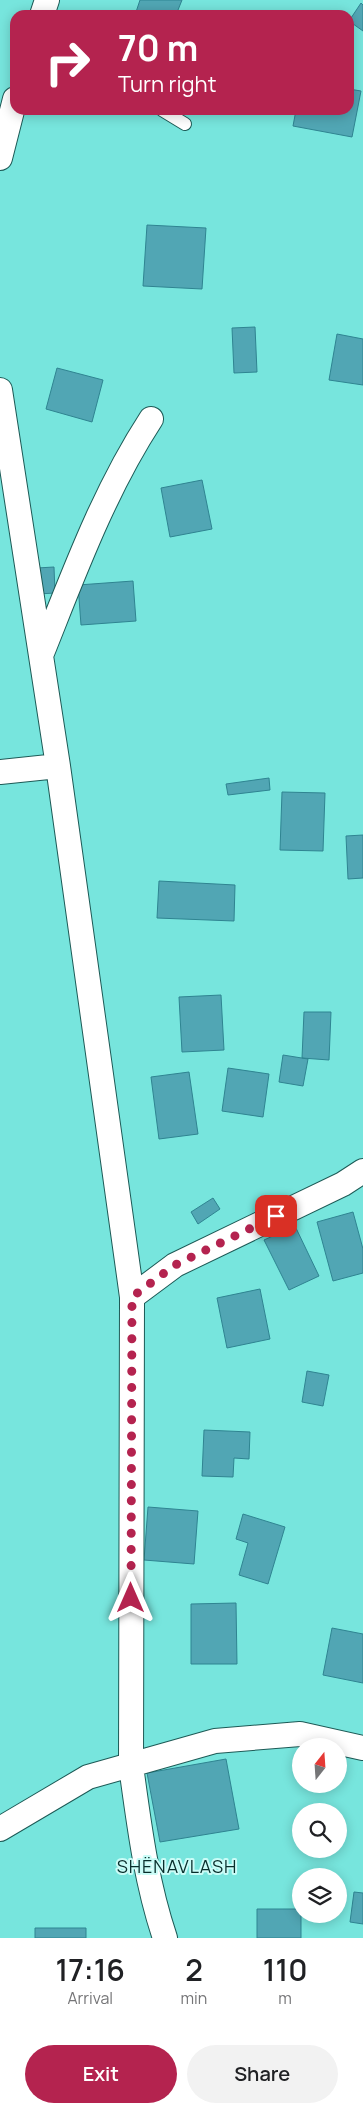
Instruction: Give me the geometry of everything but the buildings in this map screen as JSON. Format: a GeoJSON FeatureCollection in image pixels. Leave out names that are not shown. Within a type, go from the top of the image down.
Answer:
{"type":"FeatureCollection","features":[{"type":"Feature","properties":{"kind":"street"},"geometry":{"type":"LineString","coordinates":[[0,158],[11,115]]}},
{"type":"Feature","properties":{"kind":"street"},"geometry":{"type":"LineString","coordinates":[[0,390],[42,653],[132,1297],[131,1766],[153,1903],[165,1938]]}},
{"type":"Feature","properties":{"kind":"street"},"geometry":{"type":"LineString","coordinates":[[42,653],[104,504],[135,443],[151,419]]}},
{"type":"Feature","properties":{"kind":"street"},"geometry":{"type":"LineString","coordinates":[[0,772],[58,766]]}},
{"type":"Feature","properties":{"kind":"street"},"geometry":{"type":"LineString","coordinates":[[132,1297],[175,1265],[343,1184],[363,1171]]}},
{"type":"Feature","properties":{"kind":"street"},"geometry":{"type":"LineString","coordinates":[[0,1830],[88,1777],[215,1742],[300,1734],[363,1748]]}},
{"type":"Feature","properties":{"kind":"lane"},"geometry":{"type":"LineString","coordinates":[[170,115],[185,124]]}},
{"type":"Feature","properties":{"kind":"district","name":"SHËNAVLASH"},"geometry":{"type":"Point","coordinates":[177,1866]}},
{"type":"Feature","properties":{"kind":"route"},"geometry":{"type":"LineString","coordinates":[[131,1598],[132,1297],[175,1265],[276,1216]]}}]}
